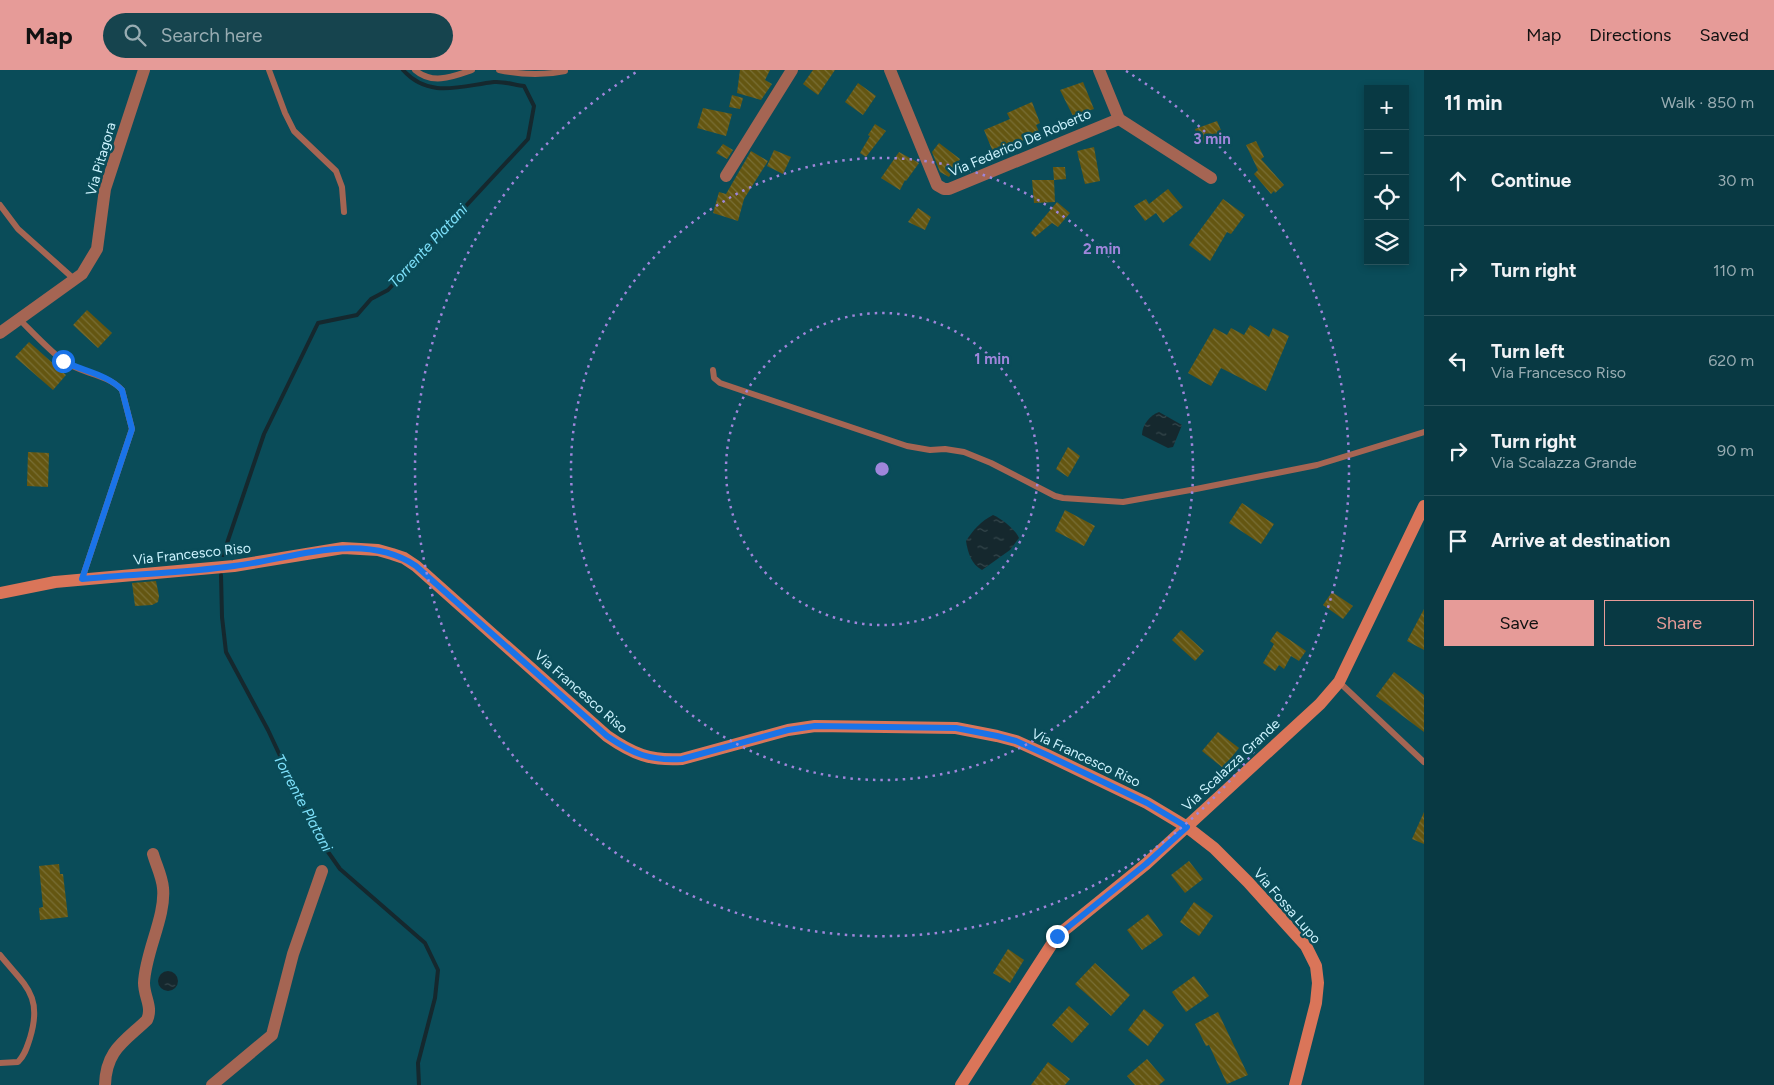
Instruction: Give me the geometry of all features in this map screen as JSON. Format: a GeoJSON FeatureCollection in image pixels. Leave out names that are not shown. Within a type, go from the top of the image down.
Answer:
{"type":"FeatureCollection","features":[{"type":"Feature","properties":{"kind":"street","name":"Via Pitagora"},"geometry":{"type":"LineString","coordinates":[[0,333],[82,274],[97,250],[105,189],[144,70]]}},
{"type":"Feature","properties":{"kind":"street"},"geometry":{"type":"LineString","coordinates":[[726,176],[792,70]]}},
{"type":"Feature","properties":{"kind":"street","name":"Via Federico De Roberto"},"geometry":{"type":"LineString","coordinates":[[890,70],[937,185],[944,189],[949,189],[1119,119]]}},
{"type":"Feature","properties":{"kind":"street"},"geometry":{"type":"LineString","coordinates":[[1099,70],[1119,119],[1211,178]]}},
{"type":"Feature","properties":{"kind":"street","name":"Via Scalazza Grande"},"geometry":{"type":"LineString","coordinates":[[961,1085],[1057,936],[1146,864],[1320,704],[1339,682],[1424,506]]}},
{"type":"Feature","properties":{"kind":"street","name":"Via Francesco Riso"},"geometry":{"type":"LineString","coordinates":[[0,593],[25,587],[82,579],[234,566],[343,548],[378,550],[404,558],[416,566],[607,736],[627,750],[643,756],[671,760],[682,759],[788,730],[815,726],[956,728],[1016,741],[1147,803],[1187,827]]}},
{"type":"Feature","properties":{"kind":"street","name":"Via Fossa Lupo"},"geometry":{"type":"LineString","coordinates":[[1187,827],[1214,848],[1248,882],[1306,946],[1316,966],[1318,983],[1316,1003],[1295,1085]]}},
{"type":"Feature","properties":{"kind":"street"},"geometry":{"type":"LineString","coordinates":[[105,1085],[108,1061],[113,1053],[147,1020],[150,1013],[144,984],[145,972],[158,923],[163,888],[153,854]]}},
{"type":"Feature","properties":{"kind":"street"},"geometry":{"type":"LineString","coordinates":[[212,1085],[272,1035],[293,954],[322,871]]}},
{"type":"Feature","properties":{"kind":"lane"},"geometry":{"type":"LineString","coordinates":[[270,70],[285,113],[294,132],[336,171],[342,187],[344,212]]}},
{"type":"Feature","properties":{"kind":"lane"},"geometry":{"type":"LineString","coordinates":[[415,70],[432,79],[445,78],[472,70]]}},
{"type":"Feature","properties":{"kind":"lane"},"geometry":{"type":"LineString","coordinates":[[499,70],[519,74],[545,75],[565,71]]}},
{"type":"Feature","properties":{"kind":"lane"},"geometry":{"type":"LineString","coordinates":[[0,205],[18,229],[74,279]]}},
{"type":"Feature","properties":{"kind":"lane"},"geometry":{"type":"LineString","coordinates":[[19,319],[63,361],[107,379],[118,386],[122,390],[132,429],[82,579]]}},
{"type":"Feature","properties":{"kind":"lane"},"geometry":{"type":"LineString","coordinates":[[713,370],[714,378],[720,383],[906,446],[930,450],[945,449],[964,452],[992,463],[1054,496],[1063,498],[1123,502],[1196,489],[1316,464],[1424,432]]}},
{"type":"Feature","properties":{"kind":"lane"},"geometry":{"type":"LineString","coordinates":[[1339,682],[1424,762]]}},
{"type":"Feature","properties":{"kind":"lane"},"geometry":{"type":"LineString","coordinates":[[0,955],[27,988],[34,1001],[36,1011],[35,1023],[22,1057],[18,1062],[0,1063]]}},
{"type":"Feature","properties":{"kind":"water"},"geometry":{"type":"Polygon","coordinates":[[[1159,412],[1182,425],[1173,447],[1168,448],[1142,435],[1147,421],[1159,412]]]}},
{"type":"Feature","properties":{"kind":"water"},"geometry":{"type":"Polygon","coordinates":[[[993,515],[1015,531],[1019,538],[1010,550],[982,570],[975,565],[971,558],[966,541],[978,526],[993,515]]]}},
{"type":"Feature","properties":{"kind":"water"},"geometry":{"type":"Polygon","coordinates":[[[168,971],[175,974],[178,981],[175,988],[168,991],[161,988],[158,981],[161,974],[168,971]]]}},
{"type":"Feature","properties":{"kind":"building"},"geometry":{"type":"Polygon","coordinates":[[[740,70],[770,70],[765,80],[772,84],[761,100],[737,93],[740,70]]]}},
{"type":"Feature","properties":{"kind":"building"},"geometry":{"type":"Polygon","coordinates":[[[813,70],[835,70],[818,95],[803,84],[813,70]]]}},
{"type":"Feature","properties":{"kind":"building"},"geometry":{"type":"Polygon","coordinates":[[[1083,82],[1094,109],[1073,116],[1060,90],[1083,82]]]}},
{"type":"Feature","properties":{"kind":"building"},"geometry":{"type":"Polygon","coordinates":[[[858,83],[876,96],[863,115],[845,102],[858,83]]]}},
{"type":"Feature","properties":{"kind":"building"},"geometry":{"type":"Polygon","coordinates":[[[732,95],[743,98],[740,109],[729,107],[732,95]]]}},
{"type":"Feature","properties":{"kind":"building"},"geometry":{"type":"Polygon","coordinates":[[[1032,102],[1040,123],[1036,125],[1040,134],[1006,147],[1008,152],[995,157],[984,130],[1010,119],[1007,113],[1032,102]]]}},
{"type":"Feature","properties":{"kind":"building"},"geometry":{"type":"Polygon","coordinates":[[[703,108],[732,114],[726,136],[697,128],[703,108]]]}},
{"type":"Feature","properties":{"kind":"building"},"geometry":{"type":"Polygon","coordinates":[[[1217,121],[1223,135],[1200,144],[1195,129],[1217,121]]]}},
{"type":"Feature","properties":{"kind":"building"},"geometry":{"type":"Polygon","coordinates":[[[875,124],[886,131],[866,157],[860,153],[875,124]]]}},
{"type":"Feature","properties":{"kind":"building"},"geometry":{"type":"Polygon","coordinates":[[[1256,141],[1264,157],[1261,159],[1284,185],[1275,193],[1274,191],[1271,194],[1254,174],[1258,170],[1246,145],[1256,141]]]}},
{"type":"Feature","properties":{"kind":"building"},"geometry":{"type":"Polygon","coordinates":[[[939,143],[960,159],[949,177],[940,172],[932,152],[939,143]]]}},
{"type":"Feature","properties":{"kind":"building"},"geometry":{"type":"Polygon","coordinates":[[[723,144],[733,150],[727,159],[716,153],[723,144]]]}},
{"type":"Feature","properties":{"kind":"building"},"geometry":{"type":"Polygon","coordinates":[[[1094,147],[1100,181],[1085,184],[1077,151],[1094,147]]]}},
{"type":"Feature","properties":{"kind":"building"},"geometry":{"type":"Polygon","coordinates":[[[774,150],[791,157],[783,174],[767,166],[774,150]]]}},
{"type":"Feature","properties":{"kind":"building"},"geometry":{"type":"Polygon","coordinates":[[[751,151],[768,161],[744,199],[738,221],[713,213],[719,192],[726,194],[751,151]]]}},
{"type":"Feature","properties":{"kind":"building"},"geometry":{"type":"Polygon","coordinates":[[[899,152],[919,163],[905,180],[900,190],[881,178],[899,152]]]}},
{"type":"Feature","properties":{"kind":"building"},"geometry":{"type":"Polygon","coordinates":[[[1053,167],[1065,167],[1066,179],[1054,180],[1053,167]]]}},
{"type":"Feature","properties":{"kind":"building"},"geometry":{"type":"Polygon","coordinates":[[[1032,180],[1054,180],[1055,202],[1034,203],[1032,180]]]}},
{"type":"Feature","properties":{"kind":"building"},"geometry":{"type":"Polygon","coordinates":[[[1168,189],[1183,207],[1163,223],[1156,213],[1145,221],[1134,206],[1146,199],[1149,204],[1168,189]]]}},
{"type":"Feature","properties":{"kind":"building"},"geometry":{"type":"Polygon","coordinates":[[[1223,199],[1245,215],[1231,234],[1227,232],[1210,261],[1189,245],[1223,199]]]}},
{"type":"Feature","properties":{"kind":"building"},"geometry":{"type":"Polygon","coordinates":[[[1057,202],[1070,213],[1058,227],[1052,223],[1035,237],[1031,233],[1057,202]]]}},
{"type":"Feature","properties":{"kind":"building"},"geometry":{"type":"Polygon","coordinates":[[[918,208],[931,217],[925,230],[908,222],[918,208]]]}},
{"type":"Feature","properties":{"kind":"building"},"geometry":{"type":"Polygon","coordinates":[[[87,310],[112,333],[98,348],[73,325],[87,310]]]}},
{"type":"Feature","properties":{"kind":"building"},"geometry":{"type":"Polygon","coordinates":[[[1250,325],[1269,337],[1273,328],[1289,336],[1266,391],[1221,368],[1211,386],[1188,373],[1214,328],[1227,335],[1231,328],[1244,335],[1250,325]]]}},
{"type":"Feature","properties":{"kind":"building"},"geometry":{"type":"Polygon","coordinates":[[[29,342],[66,375],[53,390],[15,357],[29,342]]]}},
{"type":"Feature","properties":{"kind":"building"},"geometry":{"type":"Polygon","coordinates":[[[1068,447],[1080,456],[1068,477],[1056,469],[1068,447]]]}},
{"type":"Feature","properties":{"kind":"building"},"geometry":{"type":"Polygon","coordinates":[[[28,452],[49,453],[48,487],[27,486],[28,452]]]}},
{"type":"Feature","properties":{"kind":"building"},"geometry":{"type":"Polygon","coordinates":[[[1242,503],[1274,524],[1261,544],[1229,523],[1242,503]]]}},
{"type":"Feature","properties":{"kind":"building"},"geometry":{"type":"Polygon","coordinates":[[[1065,510],[1095,526],[1084,546],[1055,531],[1065,510]]]}},
{"type":"Feature","properties":{"kind":"building"},"geometry":{"type":"Polygon","coordinates":[[[156,581],[159,596],[158,602],[152,605],[135,606],[132,583],[156,581]]]}},
{"type":"Feature","properties":{"kind":"building"},"geometry":{"type":"Polygon","coordinates":[[[1332,592],[1353,606],[1343,619],[1323,605],[1332,592]]]}},
{"type":"Feature","properties":{"kind":"building"},"geometry":{"type":"Polygon","coordinates":[[[1424,609],[1424,650],[1407,641],[1424,609]]]}},
{"type":"Feature","properties":{"kind":"building"},"geometry":{"type":"Polygon","coordinates":[[[1181,630],[1204,651],[1195,661],[1172,640],[1181,630]]]}},
{"type":"Feature","properties":{"kind":"building"},"geometry":{"type":"Polygon","coordinates":[[[1277,631],[1306,651],[1299,661],[1291,656],[1284,669],[1279,665],[1275,671],[1263,663],[1274,644],[1270,641],[1277,631]]]}},
{"type":"Feature","properties":{"kind":"building"},"geometry":{"type":"Polygon","coordinates":[[[1394,672],[1424,695],[1424,732],[1376,696],[1394,672]]]}},
{"type":"Feature","properties":{"kind":"building"},"geometry":{"type":"Polygon","coordinates":[[[1218,732],[1239,748],[1223,768],[1202,751],[1218,732]]]}},
{"type":"Feature","properties":{"kind":"building"},"geometry":{"type":"Polygon","coordinates":[[[1424,812],[1424,844],[1412,839],[1424,812]]]}},
{"type":"Feature","properties":{"kind":"building"},"geometry":{"type":"Polygon","coordinates":[[[1189,861],[1203,879],[1185,893],[1171,875],[1189,861]]]}},
{"type":"Feature","properties":{"kind":"building"},"geometry":{"type":"Polygon","coordinates":[[[59,864],[60,874],[63,874],[68,917],[40,920],[39,908],[43,907],[39,866],[59,864]]]}},
{"type":"Feature","properties":{"kind":"building"},"geometry":{"type":"Polygon","coordinates":[[[1194,902],[1213,916],[1199,936],[1180,922],[1194,902]]]}},
{"type":"Feature","properties":{"kind":"building"},"geometry":{"type":"Polygon","coordinates":[[[1148,914],[1163,935],[1142,950],[1127,930],[1148,914]]]}},
{"type":"Feature","properties":{"kind":"building"},"geometry":{"type":"Polygon","coordinates":[[[1008,949],[1024,960],[1010,983],[993,973],[1008,949]]]}},
{"type":"Feature","properties":{"kind":"building"},"geometry":{"type":"Polygon","coordinates":[[[1095,963],[1130,995],[1111,1016],[1075,984],[1095,963]]]}},
{"type":"Feature","properties":{"kind":"building"},"geometry":{"type":"Polygon","coordinates":[[[1194,976],[1209,996],[1186,1012],[1172,992],[1194,976]]]}},
{"type":"Feature","properties":{"kind":"building"},"geometry":{"type":"Polygon","coordinates":[[[1069,1006],[1089,1024],[1072,1043],[1052,1025],[1069,1006]]]}},
{"type":"Feature","properties":{"kind":"building"},"geometry":{"type":"Polygon","coordinates":[[[1144,1009],[1164,1025],[1148,1046],[1128,1030],[1144,1009]]]}},
{"type":"Feature","properties":{"kind":"building"},"geometry":{"type":"Polygon","coordinates":[[[1218,1012],[1248,1075],[1227,1084],[1209,1045],[1206,1046],[1195,1024],[1218,1012]]]}},
{"type":"Feature","properties":{"kind":"building"},"geometry":{"type":"Polygon","coordinates":[[[1147,1059],[1165,1080],[1159,1085],[1135,1085],[1127,1076],[1147,1059]]]}},
{"type":"Feature","properties":{"kind":"building"},"geometry":{"type":"Polygon","coordinates":[[[1048,1062],[1070,1079],[1065,1085],[1031,1085],[1048,1062]]]}},
{"type":"Feature","properties":{"kind":"waterway","name":"Torrente Platani"},"geometry":{"type":"LineString","coordinates":[[223,555],[264,434],[318,323],[357,315],[371,299],[388,290],[528,139],[534,106],[524,86],[498,82],[457,88],[434,88],[423,85],[403,70]]}},
{"type":"Feature","properties":{"kind":"waterway","name":"Torrente Platani"},"geometry":{"type":"LineString","coordinates":[[221,575],[222,617],[226,652],[268,730],[319,839],[340,869],[425,943],[438,970],[435,998],[418,1063],[419,1085]]}},
{"type":"Feature","properties":{"kind":"route"},"geometry":{"type":"LineString","coordinates":[[63,361],[107,379],[118,386],[122,390],[132,429],[82,579],[234,566],[343,548],[378,550],[404,558],[416,566],[607,736],[627,750],[643,756],[671,760],[682,759],[788,730],[815,726],[956,728],[1016,741],[1147,803],[1187,827],[1146,864],[1057,936]]}}]}
